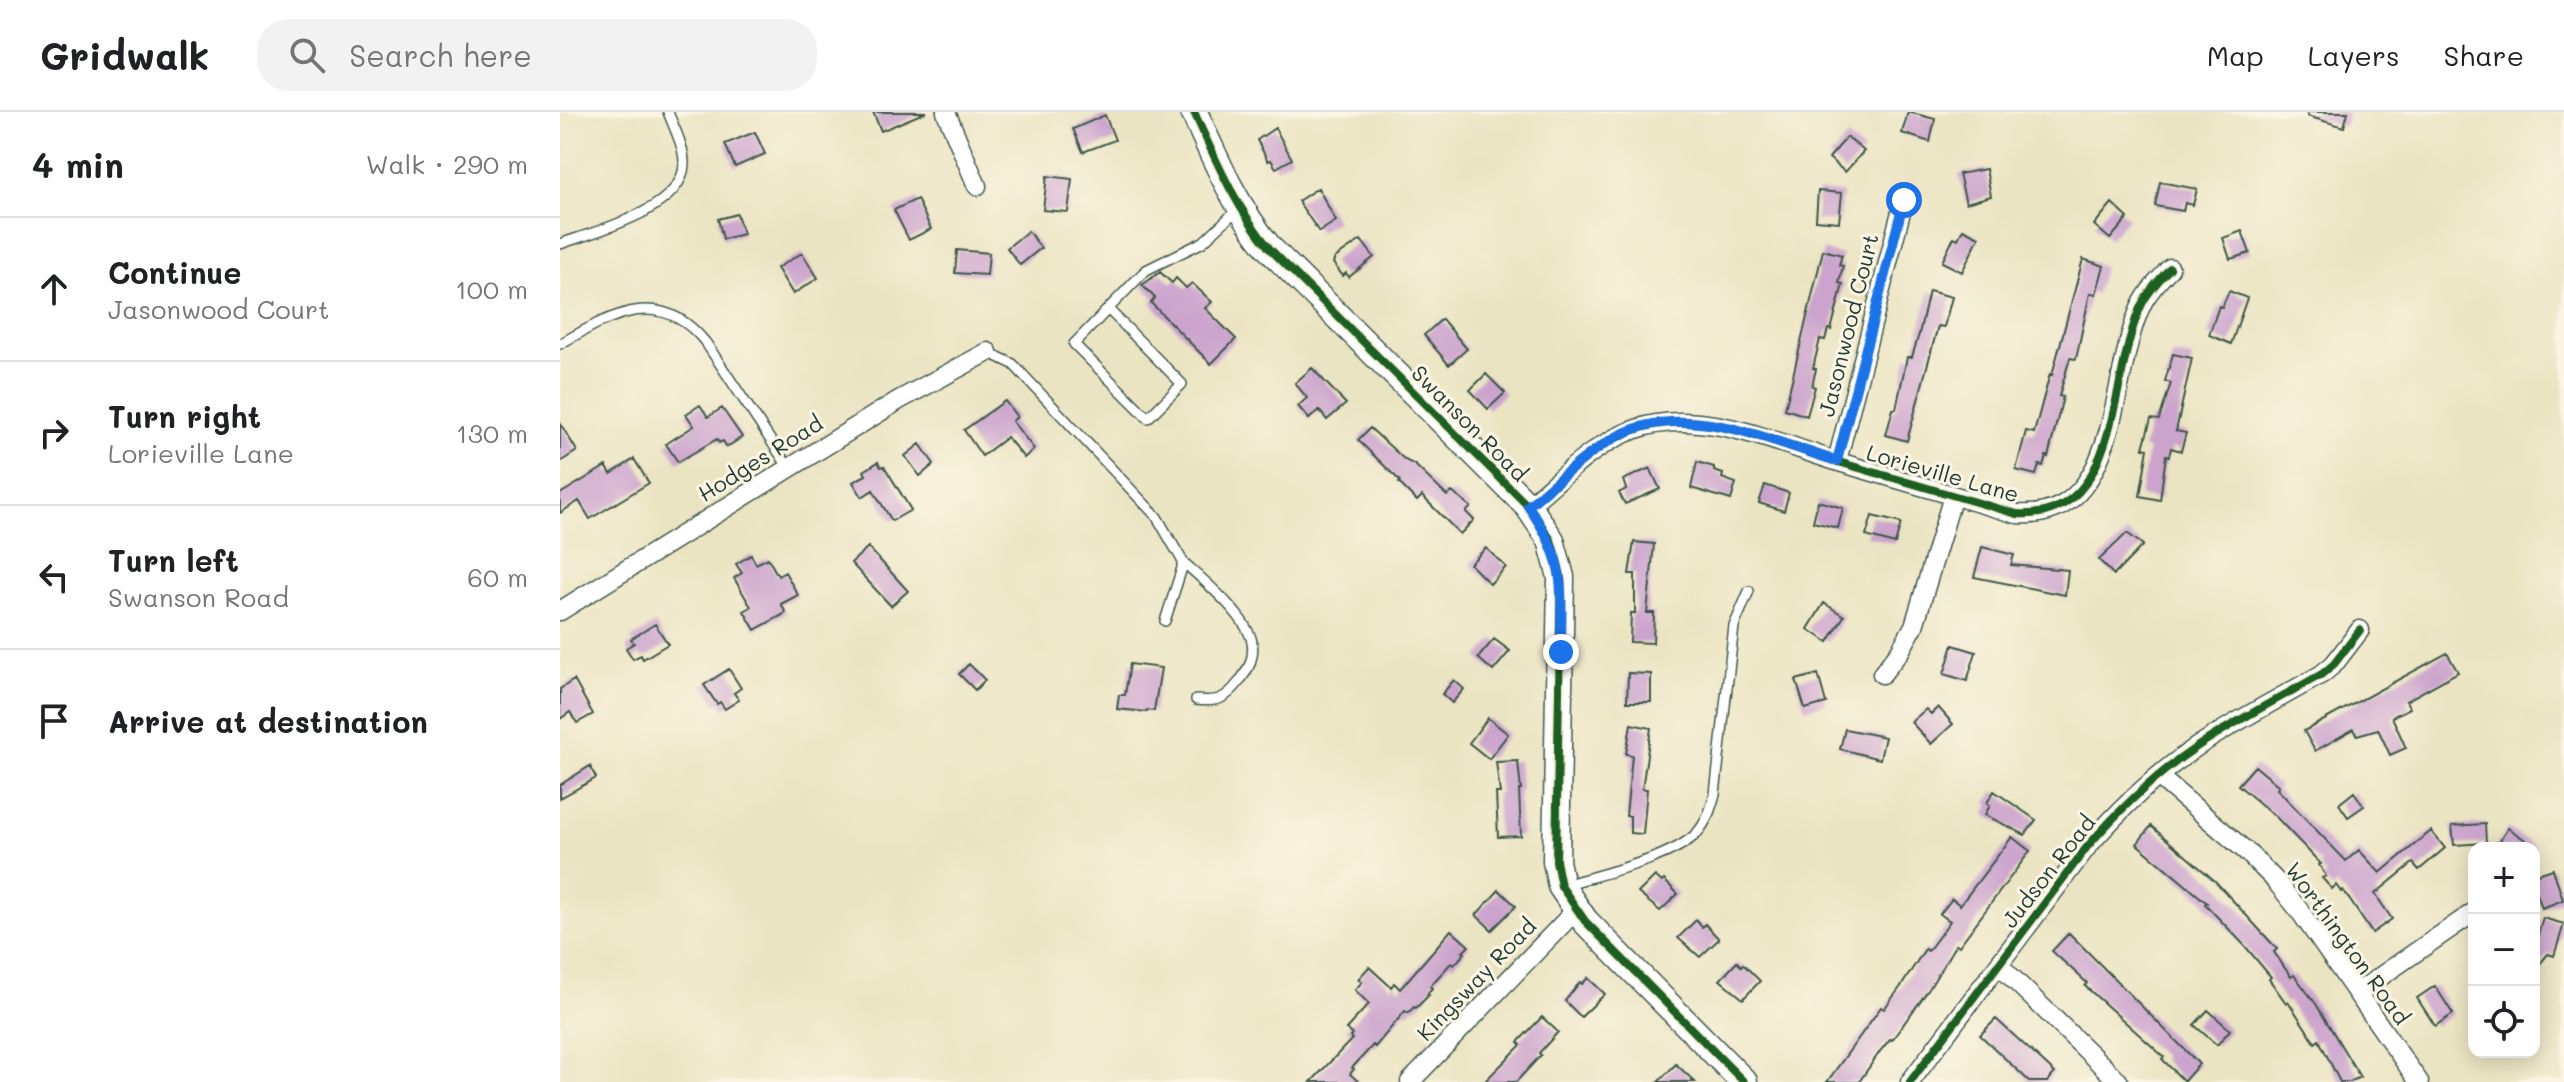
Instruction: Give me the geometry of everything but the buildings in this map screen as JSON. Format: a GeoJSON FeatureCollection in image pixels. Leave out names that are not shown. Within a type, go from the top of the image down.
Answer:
{"type":"FeatureCollection","features":[{"type":"Feature","properties":{"kind":"street"},"geometry":{"type":"LineString","coordinates":[[946,112],[977,186]]}},
{"type":"Feature","properties":{"kind":"street","name":"Swanson Road"},"geometry":{"type":"LineString","coordinates":[[1194,112],[1239,207],[1256,233],[1528,506],[1551,540],[1561,577],[1556,861],[1561,886],[1595,932],[1744,1082]]}},
{"type":"Feature","properties":{"kind":"street","name":"Jasonwood Court"},"geometry":{"type":"LineString","coordinates":[[1837,461],[1904,200]]}},
{"type":"Feature","properties":{"kind":"street","name":"Lorieville Lane"},"geometry":{"type":"LineString","coordinates":[[1528,506],[1602,445],[1629,431],[1662,422],[1686,421],[1712,424],[2017,514],[2049,512],[2079,493],[2099,462],[2142,303],[2170,268]]}},
{"type":"Feature","properties":{"kind":"street","name":"Hodges Road"},"geometry":{"type":"LineString","coordinates":[[560,611],[899,400],[988,352]]}},
{"type":"Feature","properties":{"kind":"street"},"geometry":{"type":"LineString","coordinates":[[1882,674],[1914,626],[1953,496]]}},
{"type":"Feature","properties":{"kind":"street","name":"Judson Road"},"geometry":{"type":"LineString","coordinates":[[1910,1082],[2110,820],[2158,776],[2238,721],[2322,674],[2334,664],[2360,630]]}},
{"type":"Feature","properties":{"kind":"street","name":"Worthington Road"},"geometry":{"type":"LineString","coordinates":[[2158,776],[2274,879],[2358,992],[2419,1082]]}},
{"type":"Feature","properties":{"kind":"street","name":"Kingsway Road"},"geometry":{"type":"LineString","coordinates":[[1410,1082],[1576,910]]}},
{"type":"Feature","properties":{"kind":"street"},"geometry":{"type":"LineString","coordinates":[[2358,992],[2471,914]]}},
{"type":"Feature","properties":{"kind":"street"},"geometry":{"type":"LineString","coordinates":[[1999,965],[2119,1082]]}},
{"type":"Feature","properties":{"kind":"lane"},"geometry":{"type":"LineString","coordinates":[[560,244],[651,208],[679,185],[685,164],[668,112]]}},
{"type":"Feature","properties":{"kind":"lane"},"geometry":{"type":"LineString","coordinates":[[1108,309],[1182,384],[1148,418],[1074,344],[1108,309],[1146,270],[1203,242],[1239,207]]}},
{"type":"Feature","properties":{"kind":"lane"},"geometry":{"type":"LineString","coordinates":[[560,344],[605,319],[634,310],[668,313],[678,318],[695,329],[706,343],[789,468]]}},
{"type":"Feature","properties":{"kind":"lane"},"geometry":{"type":"LineString","coordinates":[[988,352],[1013,364],[1110,465],[1157,517],[1182,561],[1250,634],[1253,653],[1249,669],[1226,698],[1215,702],[1196,700]]}},
{"type":"Feature","properties":{"kind":"lane"},"geometry":{"type":"LineString","coordinates":[[1165,621],[1182,561]]}},
{"type":"Feature","properties":{"kind":"lane"},"geometry":{"type":"LineString","coordinates":[[1561,886],[1665,853],[1690,839],[1707,819],[1715,794],[1734,626],[1749,591]]}},
{"type":"Feature","properties":{"kind":"cycle path"},"geometry":{"type":"LineString","coordinates":[[1194,112],[1237,201],[1270,249],[1528,506],[1551,540],[1561,577],[1556,861],[1561,886],[1585,921],[1744,1082]]}},
{"type":"Feature","properties":{"kind":"cycle path"},"geometry":{"type":"LineString","coordinates":[[1528,506],[1579,463],[1621,435],[1661,423],[1686,422],[1739,430],[2017,514],[2052,510],[2077,494],[2095,468],[2107,436],[2132,331],[2146,297],[2170,268]]}},
{"type":"Feature","properties":{"kind":"cycle path"},"geometry":{"type":"LineString","coordinates":[[1910,1082],[2087,847],[2126,806],[2153,780],[2198,746],[2322,674],[2334,664],[2360,630]]}},
{"type":"Feature","properties":{"kind":"route"},"geometry":{"type":"LineString","coordinates":[[1561,652],[1559,565],[1551,540],[1528,506],[1602,445],[1639,427],[1662,422],[1712,424],[1837,461],[1904,200]]}}]}
